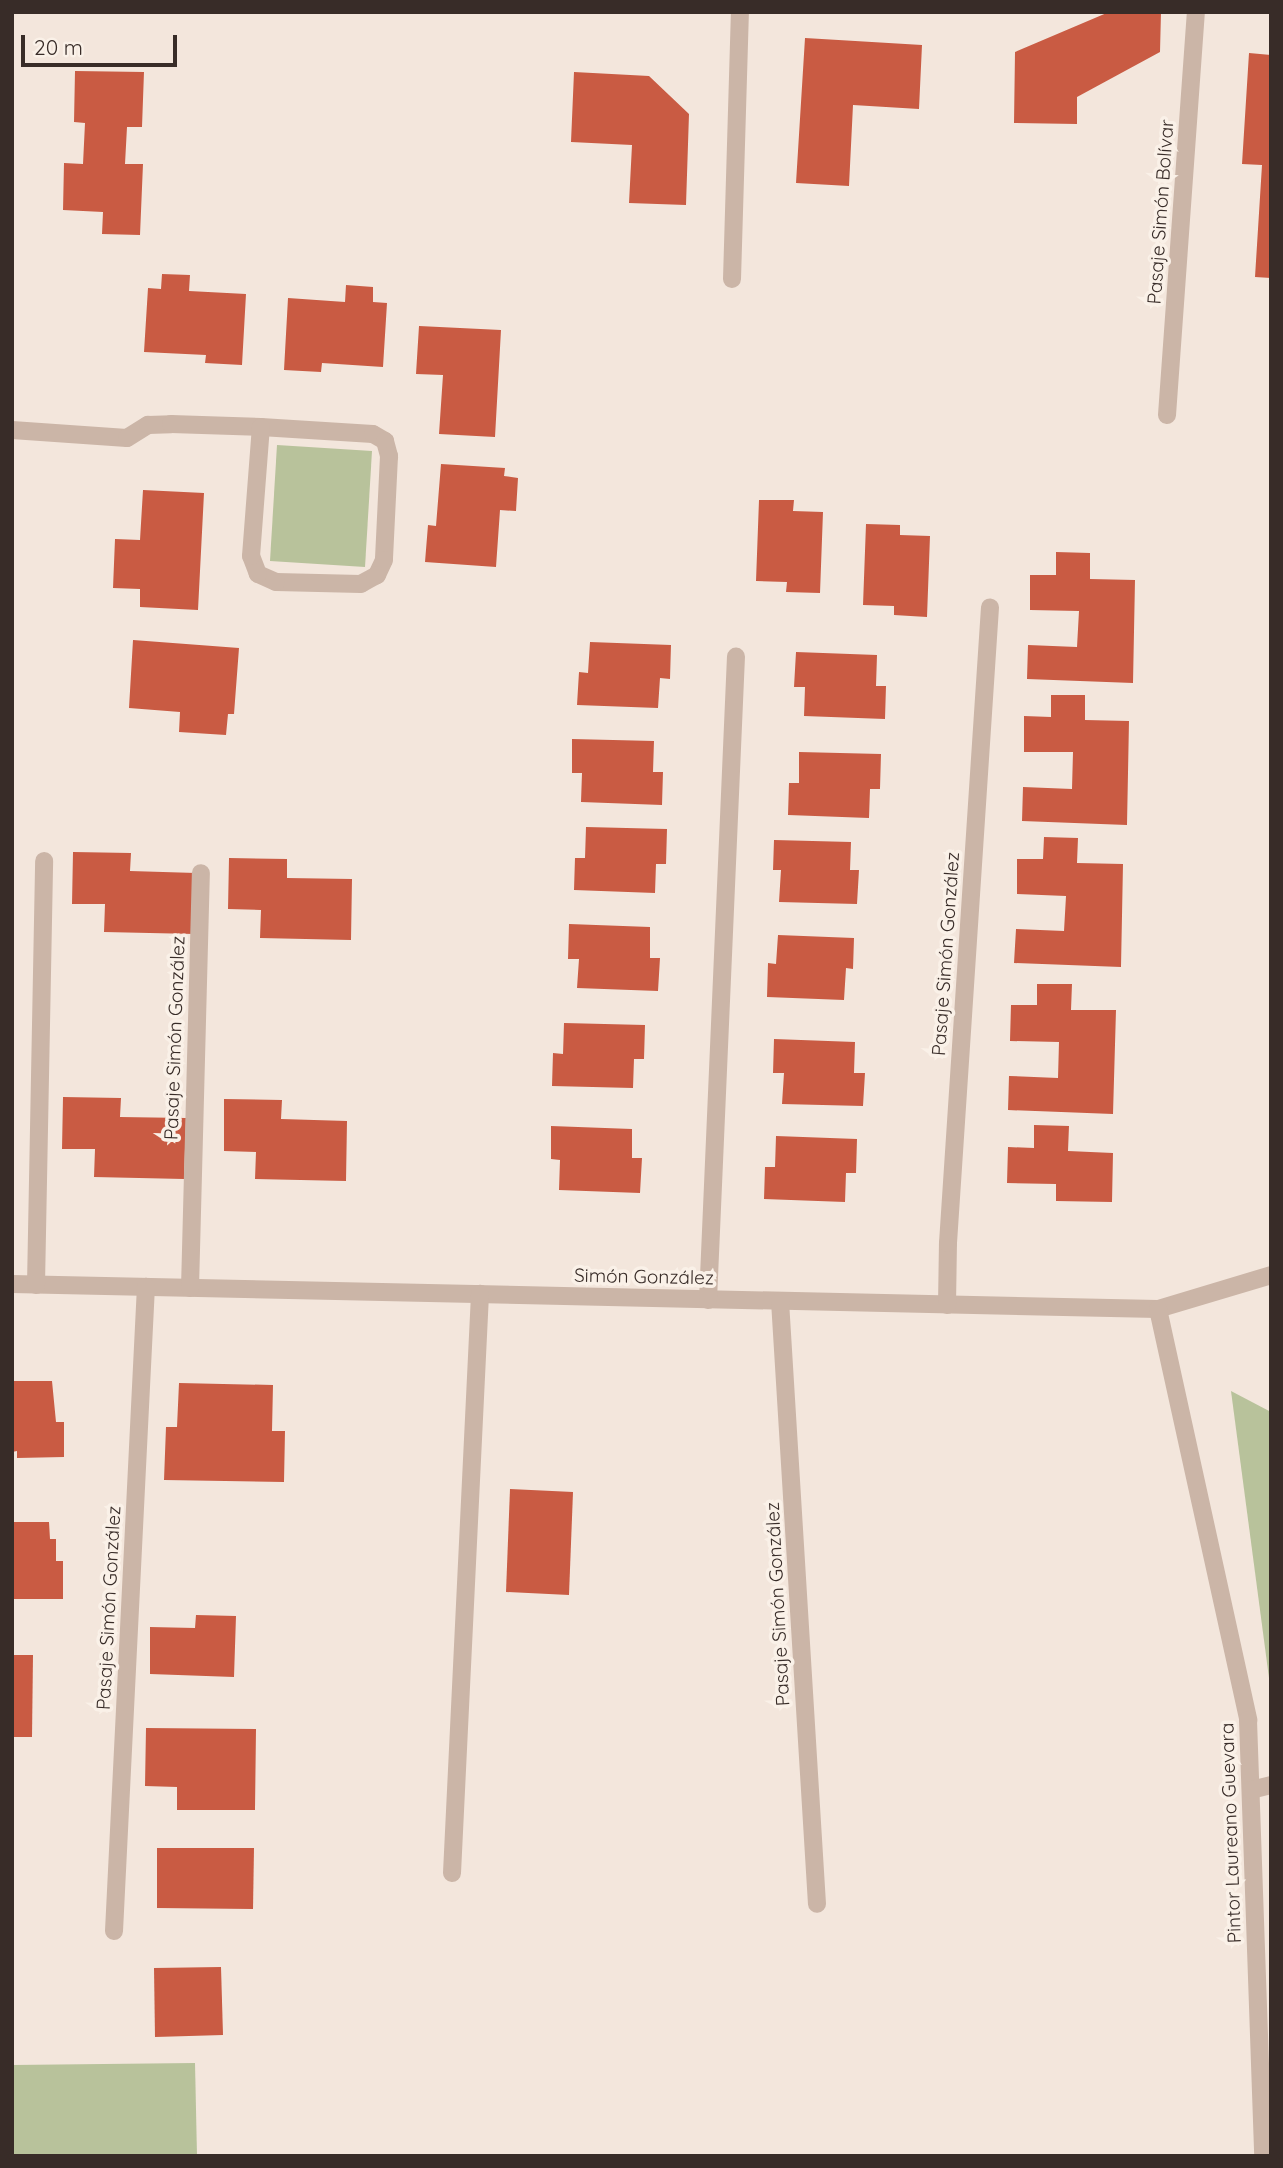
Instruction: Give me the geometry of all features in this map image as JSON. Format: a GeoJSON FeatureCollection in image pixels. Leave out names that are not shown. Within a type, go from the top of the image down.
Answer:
{"type":"FeatureCollection","features":[{"type":"Feature","properties":{"kind":"street"},"geometry":{"type":"LineString","coordinates":[[732,279],[740,12]]}},
{"type":"Feature","properties":{"kind":"street","name":"Pasaje Simón Bolívar"},"geometry":{"type":"LineString","coordinates":[[1167,415],[1196,12]]}},
{"type":"Feature","properties":{"kind":"street"},"geometry":{"type":"LineString","coordinates":[[12,430],[127,438],[148,425],[261,427],[373,434],[385,441],[389,456],[384,560],[377,575],[361,584],[276,582],[258,574],[251,556],[261,427]]}},
{"type":"Feature","properties":{"kind":"street","name":"Pasaje Simón González"},"geometry":{"type":"LineString","coordinates":[[947,1305],[948,1243],[990,607]]}},
{"type":"Feature","properties":{"kind":"street"},"geometry":{"type":"LineString","coordinates":[[708,1300],[736,657]]}},
{"type":"Feature","properties":{"kind":"street"},"geometry":{"type":"LineString","coordinates":[[36,1285],[44,861]]}},
{"type":"Feature","properties":{"kind":"street","name":"Pasaje Simón González"},"geometry":{"type":"LineString","coordinates":[[190,1288],[201,873]]}},
{"type":"Feature","properties":{"kind":"street","name":"Simón González"},"geometry":{"type":"LineString","coordinates":[[12,1284],[1158,1309],[1271,1275]]}},
{"type":"Feature","properties":{"kind":"street","name":"Pasaje Simón González"},"geometry":{"type":"LineString","coordinates":[[114,1931],[146,1287]]}},
{"type":"Feature","properties":{"kind":"street"},"geometry":{"type":"LineString","coordinates":[[452,1874],[480,1294]]}},
{"type":"Feature","properties":{"kind":"street","name":"Pasaje Simón González"},"geometry":{"type":"LineString","coordinates":[[780,1301],[817,1904]]}},
{"type":"Feature","properties":{"kind":"street","name":"Pintor Laureano Guevara"},"geometry":{"type":"LineString","coordinates":[[1158,1309],[1248,1720],[1263,2156]]}},
{"type":"Feature","properties":{"kind":"street"},"geometry":{"type":"LineString","coordinates":[[1251,1790],[1271,1785]]}},
{"type":"Feature","properties":{"kind":"green space"},"geometry":{"type":"Polygon","coordinates":[[[277,445],[372,451],[365,567],[270,561],[277,445]]]}},
{"type":"Feature","properties":{"kind":"green space"},"geometry":{"type":"Polygon","coordinates":[[[1231,1391],[1271,1412],[1271,1693],[1231,1391]]]}},
{"type":"Feature","properties":{"kind":"green space"},"geometry":{"type":"Polygon","coordinates":[[[195,2063],[197,2156],[12,2156],[12,2065],[195,2063]]]}},
{"type":"Feature","properties":{"kind":"building"},"geometry":{"type":"Polygon","coordinates":[[[1109,12],[1161,12],[1160,52],[1077,97],[1077,124],[1014,123],[1015,52],[1109,12]]]}},
{"type":"Feature","properties":{"kind":"building"},"geometry":{"type":"Polygon","coordinates":[[[805,38],[922,45],[919,109],[853,105],[849,186],[796,183],[805,38]]]}},
{"type":"Feature","properties":{"kind":"building"},"geometry":{"type":"Polygon","coordinates":[[[1249,53],[1271,55],[1271,278],[1255,277],[1262,165],[1242,164],[1249,53]]]}},
{"type":"Feature","properties":{"kind":"building"},"geometry":{"type":"Polygon","coordinates":[[[75,71],[144,72],[142,127],[127,127],[125,164],[143,164],[140,235],[102,234],[103,212],[63,210],[64,163],[83,164],[85,123],[74,122],[75,71]]]}},
{"type":"Feature","properties":{"kind":"building"},"geometry":{"type":"Polygon","coordinates":[[[574,72],[649,76],[689,114],[686,205],[629,203],[632,145],[571,142],[574,72]]]}},
{"type":"Feature","properties":{"kind":"building"},"geometry":{"type":"Polygon","coordinates":[[[162,274],[190,275],[189,291],[246,294],[242,365],[205,363],[206,355],[144,352],[148,288],[161,289],[162,274]]]}},
{"type":"Feature","properties":{"kind":"building"},"geometry":{"type":"Polygon","coordinates":[[[346,285],[373,287],[373,302],[387,303],[383,367],[322,363],[321,372],[284,370],[288,298],[345,302],[346,285]]]}},
{"type":"Feature","properties":{"kind":"building"},"geometry":{"type":"Polygon","coordinates":[[[419,326],[501,330],[495,437],[439,434],[443,375],[416,374],[419,326]]]}},
{"type":"Feature","properties":{"kind":"building"},"geometry":{"type":"Polygon","coordinates":[[[441,464],[505,468],[504,476],[518,478],[516,511],[500,510],[496,567],[425,562],[428,525],[436,526],[441,464]]]}},
{"type":"Feature","properties":{"kind":"building"},"geometry":{"type":"Polygon","coordinates":[[[143,490],[204,493],[198,610],[140,607],[140,589],[113,588],[115,539],[140,540],[143,490]]]}},
{"type":"Feature","properties":{"kind":"building"},"geometry":{"type":"Polygon","coordinates":[[[759,500],[794,500],[793,511],[823,512],[820,593],[786,592],[787,582],[756,581],[759,500]]]}},
{"type":"Feature","properties":{"kind":"building"},"geometry":{"type":"Polygon","coordinates":[[[866,524],[900,525],[900,535],[930,536],[927,617],[894,615],[894,606],[863,605],[866,524]]]}},
{"type":"Feature","properties":{"kind":"building"},"geometry":{"type":"Polygon","coordinates":[[[1056,552],[1090,553],[1090,579],[1135,580],[1133,683],[1027,679],[1028,645],[1077,647],[1079,611],[1030,610],[1030,575],[1056,575],[1056,552]]]}},
{"type":"Feature","properties":{"kind":"building"},"geometry":{"type":"Polygon","coordinates":[[[133,640],[239,648],[234,714],[228,714],[226,735],[179,732],[180,712],[129,708],[133,640]]]}},
{"type":"Feature","properties":{"kind":"building"},"geometry":{"type":"Polygon","coordinates":[[[590,642],[671,645],[670,679],[660,678],[658,708],[577,705],[579,672],[588,673],[590,642]]]}},
{"type":"Feature","properties":{"kind":"building"},"geometry":{"type":"Polygon","coordinates":[[[796,652],[877,655],[876,686],[886,686],[885,719],[804,716],[805,687],[794,687],[796,652]]]}},
{"type":"Feature","properties":{"kind":"building"},"geometry":{"type":"Polygon","coordinates":[[[1051,695],[1085,695],[1085,720],[1129,721],[1127,825],[1022,821],[1023,787],[1072,789],[1073,752],[1024,752],[1024,716],[1051,717],[1051,695]]]}},
{"type":"Feature","properties":{"kind":"building"},"geometry":{"type":"Polygon","coordinates":[[[572,739],[654,741],[653,772],[663,772],[662,805],[581,802],[582,773],[572,773],[572,739]]]}},
{"type":"Feature","properties":{"kind":"building"},"geometry":{"type":"Polygon","coordinates":[[[799,752],[881,754],[880,789],[870,789],[869,818],[788,815],[789,783],[799,783],[799,752]]]}},
{"type":"Feature","properties":{"kind":"building"},"geometry":{"type":"Polygon","coordinates":[[[586,827],[667,829],[666,864],[656,864],[655,893],[574,890],[575,858],[585,858],[586,827]]]}},
{"type":"Feature","properties":{"kind":"building"},"geometry":{"type":"Polygon","coordinates":[[[1044,837],[1078,838],[1077,863],[1123,864],[1121,967],[1014,963],[1016,929],[1064,931],[1066,896],[1017,894],[1017,859],[1043,859],[1044,837]]]}},
{"type":"Feature","properties":{"kind":"building"},"geometry":{"type":"Polygon","coordinates":[[[774,840],[851,842],[850,870],[859,870],[857,904],[779,902],[781,870],[773,870],[774,840]]]}},
{"type":"Feature","properties":{"kind":"building"},"geometry":{"type":"Polygon","coordinates":[[[73,852],[131,853],[130,871],[196,873],[195,934],[104,932],[105,904],[72,904],[73,852]]]}},
{"type":"Feature","properties":{"kind":"building"},"geometry":{"type":"Polygon","coordinates":[[[229,858],[287,859],[287,878],[352,879],[351,940],[260,938],[261,910],[228,909],[229,858]]]}},
{"type":"Feature","properties":{"kind":"building"},"geometry":{"type":"Polygon","coordinates":[[[569,924],[650,927],[650,958],[660,958],[658,991],[577,988],[579,959],[568,959],[569,924]]]}},
{"type":"Feature","properties":{"kind":"building"},"geometry":{"type":"Polygon","coordinates":[[[778,935],[854,938],[853,969],[846,968],[844,1000],[767,997],[768,963],[776,964],[778,935]]]}},
{"type":"Feature","properties":{"kind":"building"},"geometry":{"type":"Polygon","coordinates":[[[1037,984],[1072,984],[1071,1010],[1116,1010],[1113,1114],[1008,1110],[1009,1076],[1058,1078],[1059,1042],[1010,1041],[1011,1005],[1037,1005],[1037,984]]]}},
{"type":"Feature","properties":{"kind":"building"},"geometry":{"type":"Polygon","coordinates":[[[564,1023],[645,1025],[644,1059],[634,1059],[633,1088],[552,1086],[553,1053],[563,1054],[564,1023]]]}},
{"type":"Feature","properties":{"kind":"building"},"geometry":{"type":"Polygon","coordinates":[[[774,1039],[855,1042],[854,1073],[865,1073],[863,1106],[782,1104],[784,1073],[773,1073],[774,1039]]]}},
{"type":"Feature","properties":{"kind":"building"},"geometry":{"type":"Polygon","coordinates":[[[63,1097],[121,1098],[120,1117],[186,1118],[184,1179],[94,1177],[95,1149],[62,1149],[63,1097]]]}},
{"type":"Feature","properties":{"kind":"building"},"geometry":{"type":"Polygon","coordinates":[[[224,1099],[282,1100],[281,1119],[347,1121],[346,1181],[255,1179],[256,1152],[224,1151],[224,1099]]]}},
{"type":"Feature","properties":{"kind":"building"},"geometry":{"type":"Polygon","coordinates":[[[1034,1125],[1069,1126],[1068,1151],[1113,1153],[1112,1202],[1056,1201],[1056,1184],[1007,1183],[1008,1147],[1034,1148],[1034,1125]]]}},
{"type":"Feature","properties":{"kind":"building"},"geometry":{"type":"Polygon","coordinates":[[[551,1126],[632,1129],[632,1158],[642,1158],[640,1193],[559,1190],[560,1160],[551,1159],[551,1126]]]}},
{"type":"Feature","properties":{"kind":"building"},"geometry":{"type":"Polygon","coordinates":[[[776,1136],[857,1139],[856,1173],[846,1173],[845,1202],[764,1199],[765,1167],[775,1167],[776,1136]]]}},
{"type":"Feature","properties":{"kind":"building"},"geometry":{"type":"Polygon","coordinates":[[[12,1381],[52,1381],[56,1422],[64,1422],[64,1457],[17,1458],[17,1451],[12,1452],[12,1381]]]}},
{"type":"Feature","properties":{"kind":"building"},"geometry":{"type":"Polygon","coordinates":[[[179,1383],[273,1385],[272,1431],[285,1431],[284,1482],[164,1480],[166,1427],[177,1427],[179,1383]]]}},
{"type":"Feature","properties":{"kind":"building"},"geometry":{"type":"Polygon","coordinates":[[[510,1489],[573,1492],[569,1595],[506,1592],[510,1489]]]}},
{"type":"Feature","properties":{"kind":"building"},"geometry":{"type":"Polygon","coordinates":[[[12,1522],[49,1522],[50,1539],[56,1539],[56,1561],[63,1561],[63,1599],[14,1599],[12,1522]]]}},
{"type":"Feature","properties":{"kind":"building"},"geometry":{"type":"Polygon","coordinates":[[[196,1615],[236,1616],[234,1677],[150,1674],[150,1627],[195,1628],[196,1615]]]}},
{"type":"Feature","properties":{"kind":"building"},"geometry":{"type":"Polygon","coordinates":[[[12,1655],[33,1655],[32,1737],[12,1737],[12,1655]]]}},
{"type":"Feature","properties":{"kind":"building"},"geometry":{"type":"Polygon","coordinates":[[[146,1728],[256,1729],[255,1810],[177,1810],[177,1787],[145,1786],[146,1728]]]}},
{"type":"Feature","properties":{"kind":"building"},"geometry":{"type":"Polygon","coordinates":[[[157,1848],[254,1848],[253,1909],[157,1908],[157,1848]]]}},
{"type":"Feature","properties":{"kind":"building"},"geometry":{"type":"Polygon","coordinates":[[[221,1967],[223,2035],[155,2037],[154,1968],[221,1967]]]}}]}
